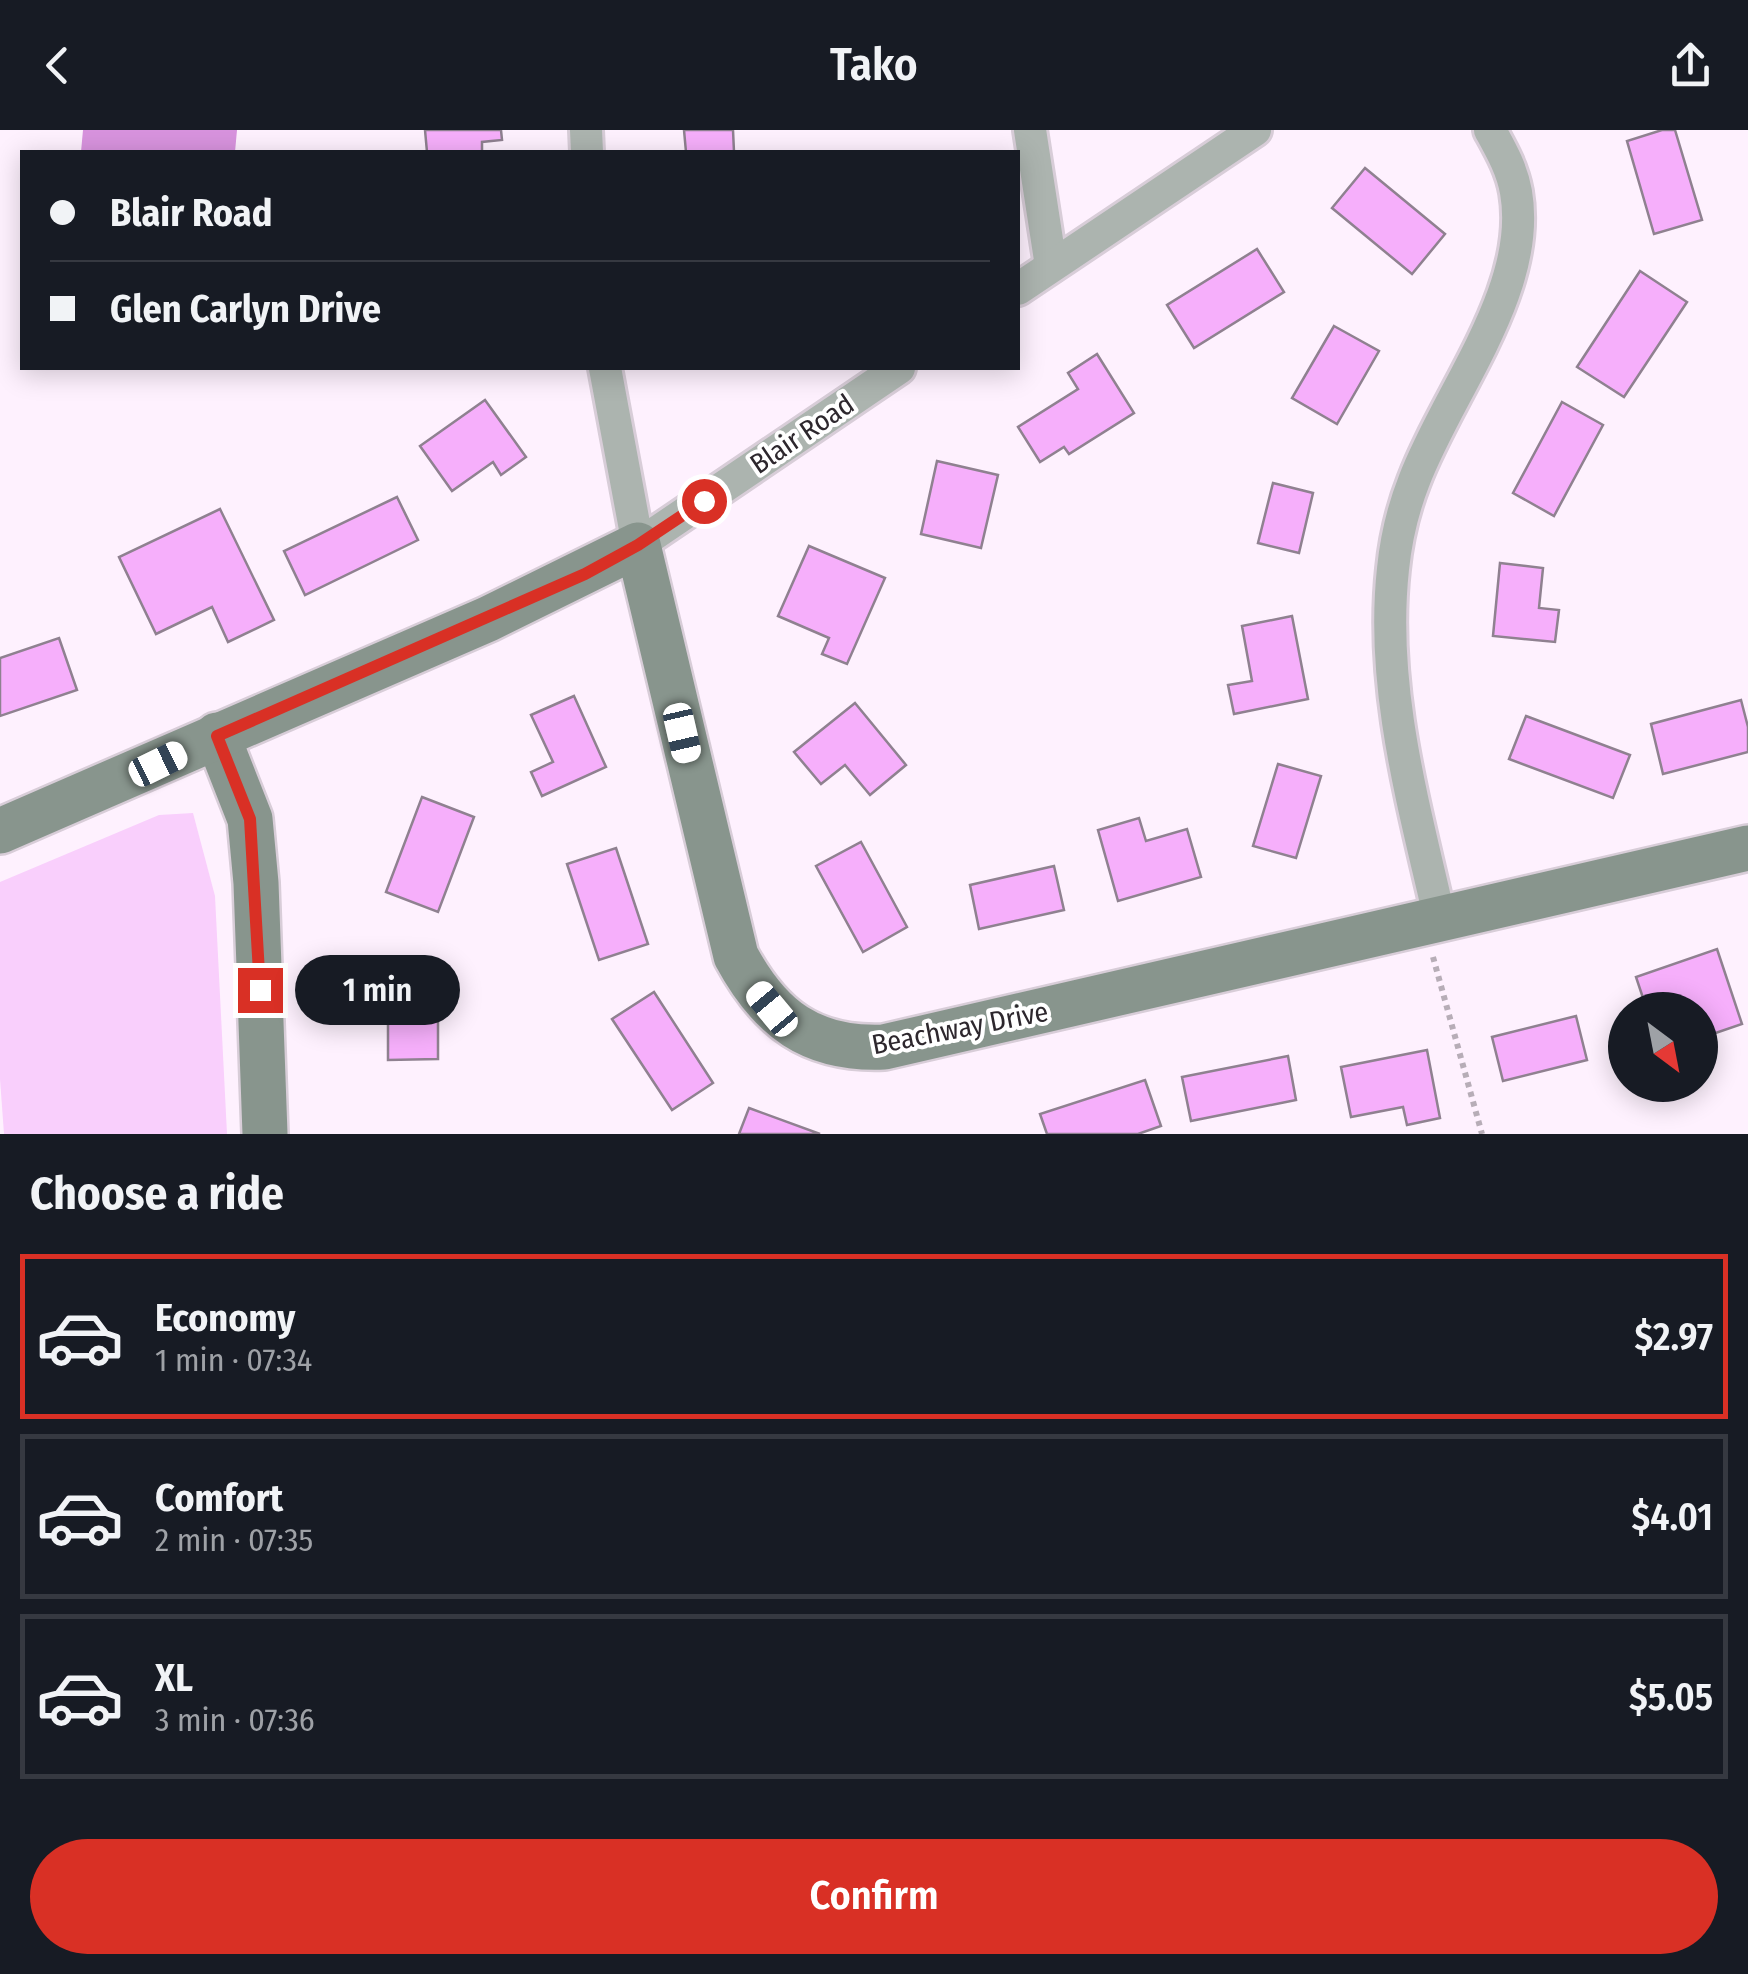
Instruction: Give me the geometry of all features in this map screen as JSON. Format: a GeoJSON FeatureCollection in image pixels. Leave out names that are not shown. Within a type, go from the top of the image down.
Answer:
{"type":"FeatureCollection","features":[{"type":"Feature","properties":{"kind":"street"},"geometry":{"type":"LineString","coordinates":[[1030,130],[1051,266]]}},
{"type":"Feature","properties":{"kind":"street"},"geometry":{"type":"LineString","coordinates":[[1020,288],[1255,130]]}},
{"type":"Feature","properties":{"kind":"street"},"geometry":{"type":"LineString","coordinates":[[1436,937],[1391,678],[1392,572],[1398,531],[1414,480],[1496,312],[1512,268],[1518,224],[1516,193],[1507,159],[1490,130]]}},
{"type":"Feature","properties":{"kind":"street","name":"Beachway Drive"},"geometry":{"type":"LineString","coordinates":[[605,370],[638,545],[736,956],[772,1009],[798,1029],[841,1045],[884,1047],[1436,937],[1748,848]]}},
{"type":"Feature","properties":{"kind":"street","name":"Blair Road"},"geometry":{"type":"LineString","coordinates":[[0,832],[488,620],[638,545],[897,370]]}},
{"type":"Feature","properties":{"kind":"street"},"geometry":{"type":"LineString","coordinates":[[217,736],[250,819],[265,1134]]}},
{"type":"Feature","properties":{"kind":"path"},"geometry":{"type":"LineString","coordinates":[[1436,937],[1482,1134]]}},
{"type":"Feature","properties":{"kind":"shaded area"},"geometry":{"type":"Polygon","coordinates":[[[83,130],[237,130],[235,150],[81,150],[83,130]]]}},
{"type":"Feature","properties":{"kind":"shaded area"},"geometry":{"type":"Polygon","coordinates":[[[193,813],[215,896],[227,1134],[4,1134],[0,1079],[0,882],[159,815],[193,813]]]}},
{"type":"Feature","properties":{"kind":"building"},"geometry":{"type":"Polygon","coordinates":[[[425,130],[501,130],[502,140],[482,142],[482,150],[427,150],[425,130]]]}},
{"type":"Feature","properties":{"kind":"building"},"geometry":{"type":"Polygon","coordinates":[[[684,130],[733,130],[734,150],[686,150],[684,130]]]}},
{"type":"Feature","properties":{"kind":"building"},"geometry":{"type":"Polygon","coordinates":[[[1675,130],[1702,220],[1654,234],[1627,141],[1675,130]]]}},
{"type":"Feature","properties":{"kind":"building"},"geometry":{"type":"Polygon","coordinates":[[[1365,168],[1445,234],[1412,274],[1332,208],[1365,168]]]}},
{"type":"Feature","properties":{"kind":"building"},"geometry":{"type":"Polygon","coordinates":[[[1257,249],[1284,292],[1194,348],[1167,305],[1257,249]]]}},
{"type":"Feature","properties":{"kind":"building"},"geometry":{"type":"Polygon","coordinates":[[[1640,271],[1687,302],[1624,397],[1577,367],[1640,271]]]}},
{"type":"Feature","properties":{"kind":"building"},"geometry":{"type":"Polygon","coordinates":[[[1334,326],[1379,351],[1337,424],[1292,398],[1334,326]]]}},
{"type":"Feature","properties":{"kind":"building"},"geometry":{"type":"Polygon","coordinates":[[[1097,354],[1134,413],[1069,454],[1064,447],[1040,462],[1018,427],[1078,389],[1068,373],[1097,354]]]}},
{"type":"Feature","properties":{"kind":"building"},"geometry":{"type":"Polygon","coordinates":[[[485,400],[526,457],[501,475],[493,462],[452,491],[420,446],[485,400]]]}},
{"type":"Feature","properties":{"kind":"building"},"geometry":{"type":"Polygon","coordinates":[[[1562,402],[1603,425],[1554,516],[1513,493],[1562,402]]]}},
{"type":"Feature","properties":{"kind":"building"},"geometry":{"type":"Polygon","coordinates":[[[937,461],[998,475],[981,548],[921,534],[937,461]]]}},
{"type":"Feature","properties":{"kind":"building"},"geometry":{"type":"Polygon","coordinates":[[[1273,483],[1313,493],[1299,553],[1258,543],[1273,483]]]}},
{"type":"Feature","properties":{"kind":"building"},"geometry":{"type":"Polygon","coordinates":[[[397,497],[418,540],[305,595],[284,551],[397,497]]]}},
{"type":"Feature","properties":{"kind":"building"},"geometry":{"type":"Polygon","coordinates":[[[220,509],[274,620],[228,642],[212,607],[156,634],[119,557],[220,509]]]}},
{"type":"Feature","properties":{"kind":"building"},"geometry":{"type":"Polygon","coordinates":[[[809,546],[885,578],[847,664],[822,654],[829,638],[778,616],[809,546]]]}},
{"type":"Feature","properties":{"kind":"building"},"geometry":{"type":"Polygon","coordinates":[[[1500,563],[1543,568],[1539,608],[1559,610],[1555,642],[1493,636],[1500,563]]]}},
{"type":"Feature","properties":{"kind":"building"},"geometry":{"type":"Polygon","coordinates":[[[1292,616],[1308,699],[1234,714],[1228,685],[1252,681],[1242,626],[1292,616]]]}},
{"type":"Feature","properties":{"kind":"building"},"geometry":{"type":"Polygon","coordinates":[[[59,638],[77,690],[0,716],[0,658],[59,638]]]}},
{"type":"Feature","properties":{"kind":"building"},"geometry":{"type":"Polygon","coordinates":[[[574,696],[606,767],[542,796],[531,772],[553,762],[531,715],[574,696]]]}},
{"type":"Feature","properties":{"kind":"building"},"geometry":{"type":"Polygon","coordinates":[[[1741,700],[1748,727],[1748,752],[1663,774],[1651,724],[1741,700]]]}},
{"type":"Feature","properties":{"kind":"building"},"geometry":{"type":"Polygon","coordinates":[[[855,703],[906,765],[870,795],[845,765],[821,784],[794,752],[855,703]]]}},
{"type":"Feature","properties":{"kind":"building"},"geometry":{"type":"Polygon","coordinates":[[[1526,716],[1630,755],[1613,798],[1509,759],[1526,716]]]}},
{"type":"Feature","properties":{"kind":"building"},"geometry":{"type":"Polygon","coordinates":[[[1278,764],[1321,776],[1296,858],[1253,846],[1278,764]]]}},
{"type":"Feature","properties":{"kind":"building"},"geometry":{"type":"Polygon","coordinates":[[[422,797],[474,817],[438,912],[386,892],[422,797]]]}},
{"type":"Feature","properties":{"kind":"building"},"geometry":{"type":"Polygon","coordinates":[[[1139,818],[1146,841],[1187,829],[1201,877],[1118,901],[1098,830],[1139,818]]]}},
{"type":"Feature","properties":{"kind":"building"},"geometry":{"type":"Polygon","coordinates":[[[861,842],[907,927],[863,952],[816,866],[861,842]]]}},
{"type":"Feature","properties":{"kind":"building"},"geometry":{"type":"Polygon","coordinates":[[[616,848],[648,944],[599,960],[567,864],[616,848]]]}},
{"type":"Feature","properties":{"kind":"building"},"geometry":{"type":"Polygon","coordinates":[[[1054,866],[1064,910],[979,929],[970,885],[1054,866]]]}},
{"type":"Feature","properties":{"kind":"building"},"geometry":{"type":"Polygon","coordinates":[[[1717,949],[1742,1024],[1718,1032],[1718,992],[1641,992],[1636,977],[1717,949]]]}},
{"type":"Feature","properties":{"kind":"building"},"geometry":{"type":"Polygon","coordinates":[[[438,966],[438,1059],[388,1060],[388,967],[438,966]]]}},
{"type":"Feature","properties":{"kind":"building"},"geometry":{"type":"Polygon","coordinates":[[[654,992],[713,1083],[672,1110],[612,1019],[654,992]]]}},
{"type":"Feature","properties":{"kind":"building"},"geometry":{"type":"Polygon","coordinates":[[[1576,1016],[1587,1060],[1503,1081],[1492,1037],[1576,1016]]]}},
{"type":"Feature","properties":{"kind":"building"},"geometry":{"type":"Polygon","coordinates":[[[1427,1050],[1440,1118],[1407,1125],[1403,1107],[1351,1117],[1341,1067],[1427,1050]]]}},
{"type":"Feature","properties":{"kind":"building"},"geometry":{"type":"Polygon","coordinates":[[[1288,1056],[1296,1100],[1191,1121],[1182,1077],[1288,1056]]]}},
{"type":"Feature","properties":{"kind":"building"},"geometry":{"type":"Polygon","coordinates":[[[1145,1080],[1161,1126],[1138,1134],[1047,1134],[1040,1114],[1145,1080]]]}},
{"type":"Feature","properties":{"kind":"building"},"geometry":{"type":"Polygon","coordinates":[[[749,1108],[820,1134],[739,1134],[749,1108]]]}},
{"type":"Feature","properties":{"kind":"route"},"geometry":{"type":"LineString","coordinates":[[260,990],[250,819],[217,736],[488,620],[585,574],[704,501]]}}]}
